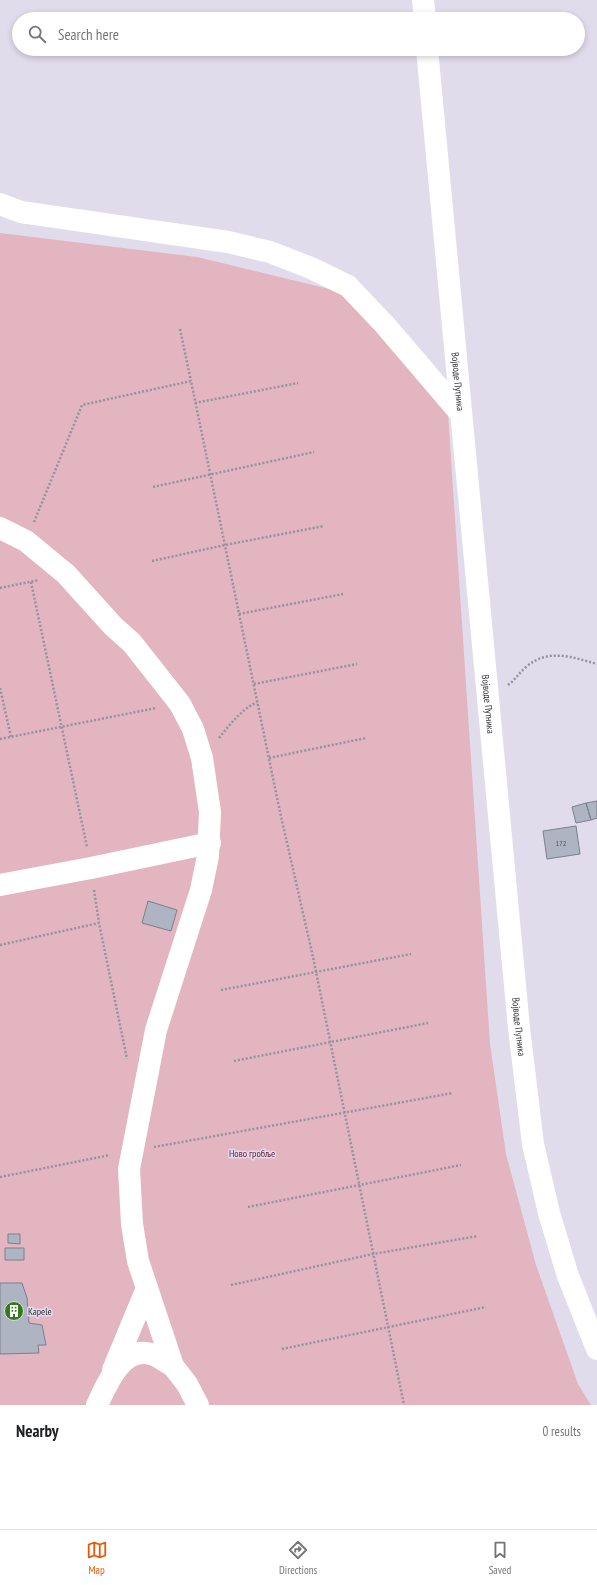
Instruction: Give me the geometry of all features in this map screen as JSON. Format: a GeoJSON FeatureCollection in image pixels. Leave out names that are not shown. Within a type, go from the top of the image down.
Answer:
{"type":"FeatureCollection","features":[{"type":"Feature","properties":{"kind":"street"},"geometry":{"type":"LineString","coordinates":[[423,0],[424,12]]}},
{"type":"Feature","properties":{"kind":"street","name":"Војводе Путника"},"geometry":{"type":"LineString","coordinates":[[428,56],[519,1028],[534,1144],[549,1213],[568,1276],[597,1349]]}},
{"type":"Feature","properties":{"kind":"street"},"geometry":{"type":"LineString","coordinates":[[0,204],[21,212],[228,242],[270,252],[310,268],[348,286],[385,324],[461,414]]}},
{"type":"Feature","properties":{"kind":"street"},"geometry":{"type":"LineString","coordinates":[[0,528],[26,541],[66,574],[113,626],[132,643],[180,704],[193,729],[202,758],[210,812],[210,843],[201,890],[156,1030],[131,1151],[129,1170],[132,1224],[138,1261],[173,1366],[187,1384],[198,1405]]}},
{"type":"Feature","properties":{"kind":"street"},"geometry":{"type":"LineString","coordinates":[[0,885],[210,843]]}},
{"type":"Feature","properties":{"kind":"street"},"geometry":{"type":"LineString","coordinates":[[96,1405],[108,1382],[147,1288]]}},
{"type":"Feature","properties":{"kind":"street"},"geometry":{"type":"LineString","coordinates":[[108,1382],[122,1361],[136,1354],[152,1354],[173,1366]]}},
{"type":"Feature","properties":{"kind":"path"},"geometry":{"type":"LineString","coordinates":[[180,329],[269,758],[316,973],[404,1405]]}},
{"type":"Feature","properties":{"kind":"path"},"geometry":{"type":"LineString","coordinates":[[26,541],[82,405],[191,381]]}},
{"type":"Feature","properties":{"kind":"path"},"geometry":{"type":"LineString","coordinates":[[195,403],[298,383]]}},
{"type":"Feature","properties":{"kind":"path"},"geometry":{"type":"LineString","coordinates":[[153,487],[314,452]]}},
{"type":"Feature","properties":{"kind":"path"},"geometry":{"type":"LineString","coordinates":[[152,561],[324,526]]}},
{"type":"Feature","properties":{"kind":"path"},"geometry":{"type":"LineString","coordinates":[[0,588],[66,574]]}},
{"type":"Feature","properties":{"kind":"path"},"geometry":{"type":"LineString","coordinates":[[31,582],[91,868],[99,923],[127,1061]]}},
{"type":"Feature","properties":{"kind":"path"},"geometry":{"type":"LineString","coordinates":[[239,614],[343,594]]}},
{"type":"Feature","properties":{"kind":"path"},"geometry":{"type":"LineString","coordinates":[[488,694],[507,687],[531,663],[549,656],[569,656],[597,664]]}},
{"type":"Feature","properties":{"kind":"path"},"geometry":{"type":"LineString","coordinates":[[254,684],[357,664]]}},
{"type":"Feature","properties":{"kind":"path"},"geometry":{"type":"LineString","coordinates":[[0,688],[10,737]]}},
{"type":"Feature","properties":{"kind":"path"},"geometry":{"type":"LineString","coordinates":[[202,758],[246,707],[258,702]]}},
{"type":"Feature","properties":{"kind":"path"},"geometry":{"type":"LineString","coordinates":[[0,739],[180,704]]}},
{"type":"Feature","properties":{"kind":"path"},"geometry":{"type":"LineString","coordinates":[[269,758],[366,738]]}},
{"type":"Feature","properties":{"kind":"path"},"geometry":{"type":"LineString","coordinates":[[0,944],[99,923]]}},
{"type":"Feature","properties":{"kind":"path"},"geometry":{"type":"LineString","coordinates":[[221,990],[411,954]]}},
{"type":"Feature","properties":{"kind":"path"},"geometry":{"type":"LineString","coordinates":[[234,1062],[428,1023]]}},
{"type":"Feature","properties":{"kind":"path"},"geometry":{"type":"LineString","coordinates":[[0,1177],[131,1151],[344,1114],[453,1093]]}},
{"type":"Feature","properties":{"kind":"path"},"geometry":{"type":"LineString","coordinates":[[248,1207],[460,1165]]}},
{"type":"Feature","properties":{"kind":"path"},"geometry":{"type":"LineString","coordinates":[[231,1285],[373,1254],[478,1236]]}},
{"type":"Feature","properties":{"kind":"path"},"geometry":{"type":"LineString","coordinates":[[282,1349],[486,1307]]}},
{"type":"Feature","properties":{"kind":"green space","name":"Ново гробље"},"geometry":{"type":"Polygon","coordinates":[[[0,233],[197,257],[350,294],[448,413],[490,1044],[506,1154],[536,1265],[578,1384],[591,1405],[0,1405],[0,233]]]}},
{"type":"Feature","properties":{"kind":"building"},"geometry":{"type":"Polygon","coordinates":[[[597,801],[597,818],[591,820],[586,803],[597,801]]]}},
{"type":"Feature","properties":{"kind":"building"},"geometry":{"type":"Polygon","coordinates":[[[586,803],[591,820],[576,823],[572,807],[586,803]]]}},
{"type":"Feature","properties":{"kind":"building"},"geometry":{"type":"Polygon","coordinates":[[[576,826],[580,854],[547,859],[543,831],[576,826]]]}},
{"type":"Feature","properties":{"kind":"building"},"geometry":{"type":"Polygon","coordinates":[[[148,901],[177,910],[171,931],[142,923],[148,901]]]}},
{"type":"Feature","properties":{"kind":"building"},"geometry":{"type":"Polygon","coordinates":[[[8,1234],[20,1234],[20,1244],[8,1243],[8,1234]]]}},
{"type":"Feature","properties":{"kind":"building"},"geometry":{"type":"Polygon","coordinates":[[[5,1248],[24,1248],[24,1260],[5,1260],[5,1248]]]}},
{"type":"Feature","properties":{"kind":"building","name":"Kapele"},"geometry":{"type":"Polygon","coordinates":[[[0,1283],[22,1283],[27,1298],[29,1323],[42,1325],[46,1345],[38,1345],[39,1353],[0,1354],[0,1283]]]}},
{"type":"Feature","properties":{"kind":"place","name":"Kapele"},"geometry":{"type":"Point","coordinates":[14,1311]}}]}
